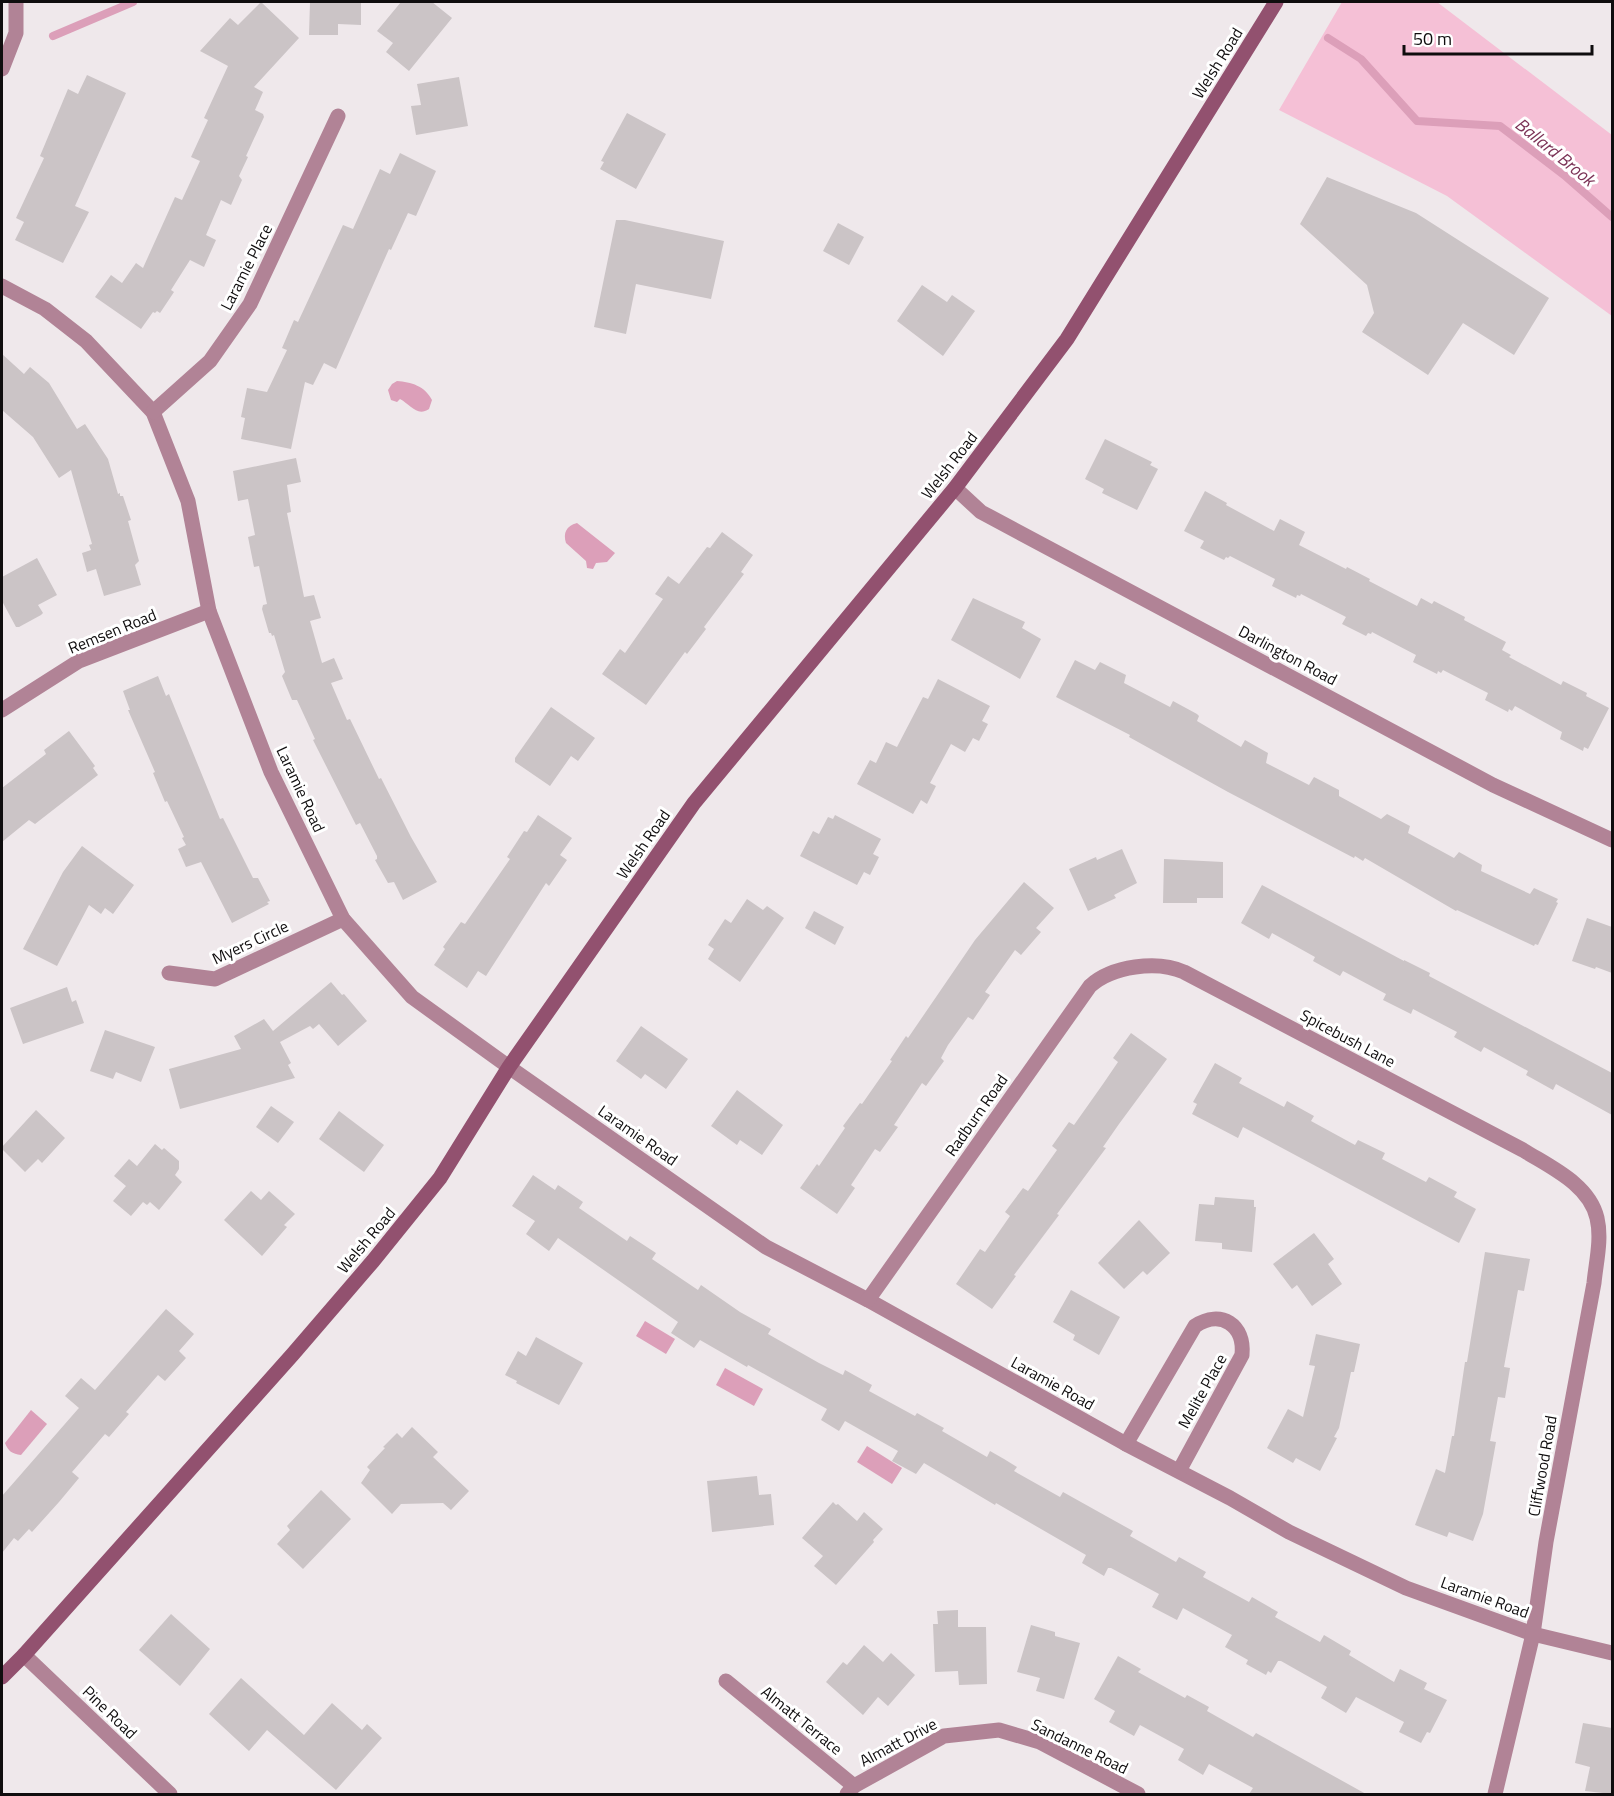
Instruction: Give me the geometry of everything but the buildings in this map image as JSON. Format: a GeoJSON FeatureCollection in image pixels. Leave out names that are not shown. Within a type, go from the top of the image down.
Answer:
{"type":"FeatureCollection","features":[{"type":"Feature","properties":{"kind":"main road","name":"Welsh Road"},"geometry":{"type":"LineString","coordinates":[[2,1677],[373,1261],[440,1178],[509,1067],[694,802],[955,488],[1067,339],[1276,2]]}},
{"type":"Feature","properties":{"kind":"street"},"geometry":{"type":"LineString","coordinates":[[2,69],[16,33],[16,2]]}},
{"type":"Feature","properties":{"kind":"street","name":"Laramie Place"},"geometry":{"type":"LineString","coordinates":[[153,412],[210,361],[250,304],[338,116]]}},
{"type":"Feature","properties":{"kind":"street","name":"Laramie Road"},"geometry":{"type":"LineString","coordinates":[[2,286],[45,309],[86,341],[153,412],[188,501],[210,611],[271,772],[342,918],[412,997],[766,1247],[868,1299],[1126,1444],[1230,1498],[1289,1532],[1406,1588],[1533,1634],[1612,1653]]}},
{"type":"Feature","properties":{"kind":"street","name":"Darlington Road"},"geometry":{"type":"LineString","coordinates":[[955,488],[981,512],[1493,785],[1612,840]]}},
{"type":"Feature","properties":{"kind":"street","name":"Remsen Road"},"geometry":{"type":"LineString","coordinates":[[2,710],[79,661],[210,611]]}},
{"type":"Feature","properties":{"kind":"street","name":"Myers Circle"},"geometry":{"type":"LineString","coordinates":[[169,973],[215,979],[342,918]]}},
{"type":"Feature","properties":{"kind":"street","name":"Spicebush Lane"},"geometry":{"type":"LineString","coordinates":[[1127,969],[1167,966],[1184,972],[1523,1150],[1545,1164]]}},
{"type":"Feature","properties":{"kind":"street","name":"Radburn Road"},"geometry":{"type":"LineString","coordinates":[[868,1299],[1090,986],[1099,978],[1127,969]]}},
{"type":"Feature","properties":{"kind":"street","name":"Cliffwood Road"},"geometry":{"type":"LineString","coordinates":[[1495,1794],[1533,1634],[1546,1542],[1594,1283],[1599,1243],[1597,1218],[1591,1202],[1574,1182],[1545,1164]]}},
{"type":"Feature","properties":{"kind":"street","name":"Melite Place"},"geometry":{"type":"LineString","coordinates":[[1126,1444],[1195,1326],[1211,1319],[1228,1322],[1241,1336],[1242,1355],[1179,1472]]}},
{"type":"Feature","properties":{"kind":"street","name":"Pine Road"},"geometry":{"type":"LineString","coordinates":[[24,1655],[170,1794]]}},
{"type":"Feature","properties":{"kind":"street","name":"Almatt Terrace"},"geometry":{"type":"LineString","coordinates":[[726,1681],[851,1790]]}},
{"type":"Feature","properties":{"kind":"street","name":"Sandanne Road"},"geometry":{"type":"LineString","coordinates":[[970,1732],[999,1730],[1040,1743],[1138,1794]]}},
{"type":"Feature","properties":{"kind":"street","name":"Almatt Drive"},"geometry":{"type":"LineString","coordinates":[[851,1790],[944,1736],[970,1732]]}},
{"type":"Feature","properties":{"kind":"shaded area"},"geometry":{"type":"Polygon","coordinates":[[[1342,2],[1437,2],[1612,135],[1612,316],[1447,196],[1279,110],[1342,2]]]}},
{"type":"Feature","properties":{"kind":"shaded area"},"geometry":{"type":"Polygon","coordinates":[[[397,381],[412,384],[426,391],[432,400],[429,409],[421,412],[400,399],[397,402],[391,400],[388,390],[397,381]]]}},
{"type":"Feature","properties":{"kind":"shaded area"},"geometry":{"type":"Polygon","coordinates":[[[577,523],[615,553],[607,562],[596,563],[593,569],[587,568],[586,561],[566,543],[566,530],[577,523]]]}},
{"type":"Feature","properties":{"kind":"shaded area"},"geometry":{"type":"Polygon","coordinates":[[[645,1321],[675,1339],[666,1354],[636,1336],[645,1321]]]}},
{"type":"Feature","properties":{"kind":"shaded area"},"geometry":{"type":"Polygon","coordinates":[[[725,1368],[763,1389],[754,1406],[716,1385],[725,1368]]]}},
{"type":"Feature","properties":{"kind":"shaded area"},"geometry":{"type":"Polygon","coordinates":[[[31,1410],[47,1424],[21,1455],[15,1454],[5,1443],[31,1410]]]}},
{"type":"Feature","properties":{"kind":"shaded area"},"geometry":{"type":"Polygon","coordinates":[[[867,1446],[902,1468],[892,1484],[857,1462],[867,1446]]]}},
{"type":"Feature","properties":{"kind":"waterway"},"geometry":{"type":"LineString","coordinates":[[53,36],[133,2]]}},
{"type":"Feature","properties":{"kind":"waterway","name":"Ballard Brook"},"geometry":{"type":"LineString","coordinates":[[1328,38],[1361,59],[1417,121],[1500,126],[1564,175],[1612,217]]}}]}
